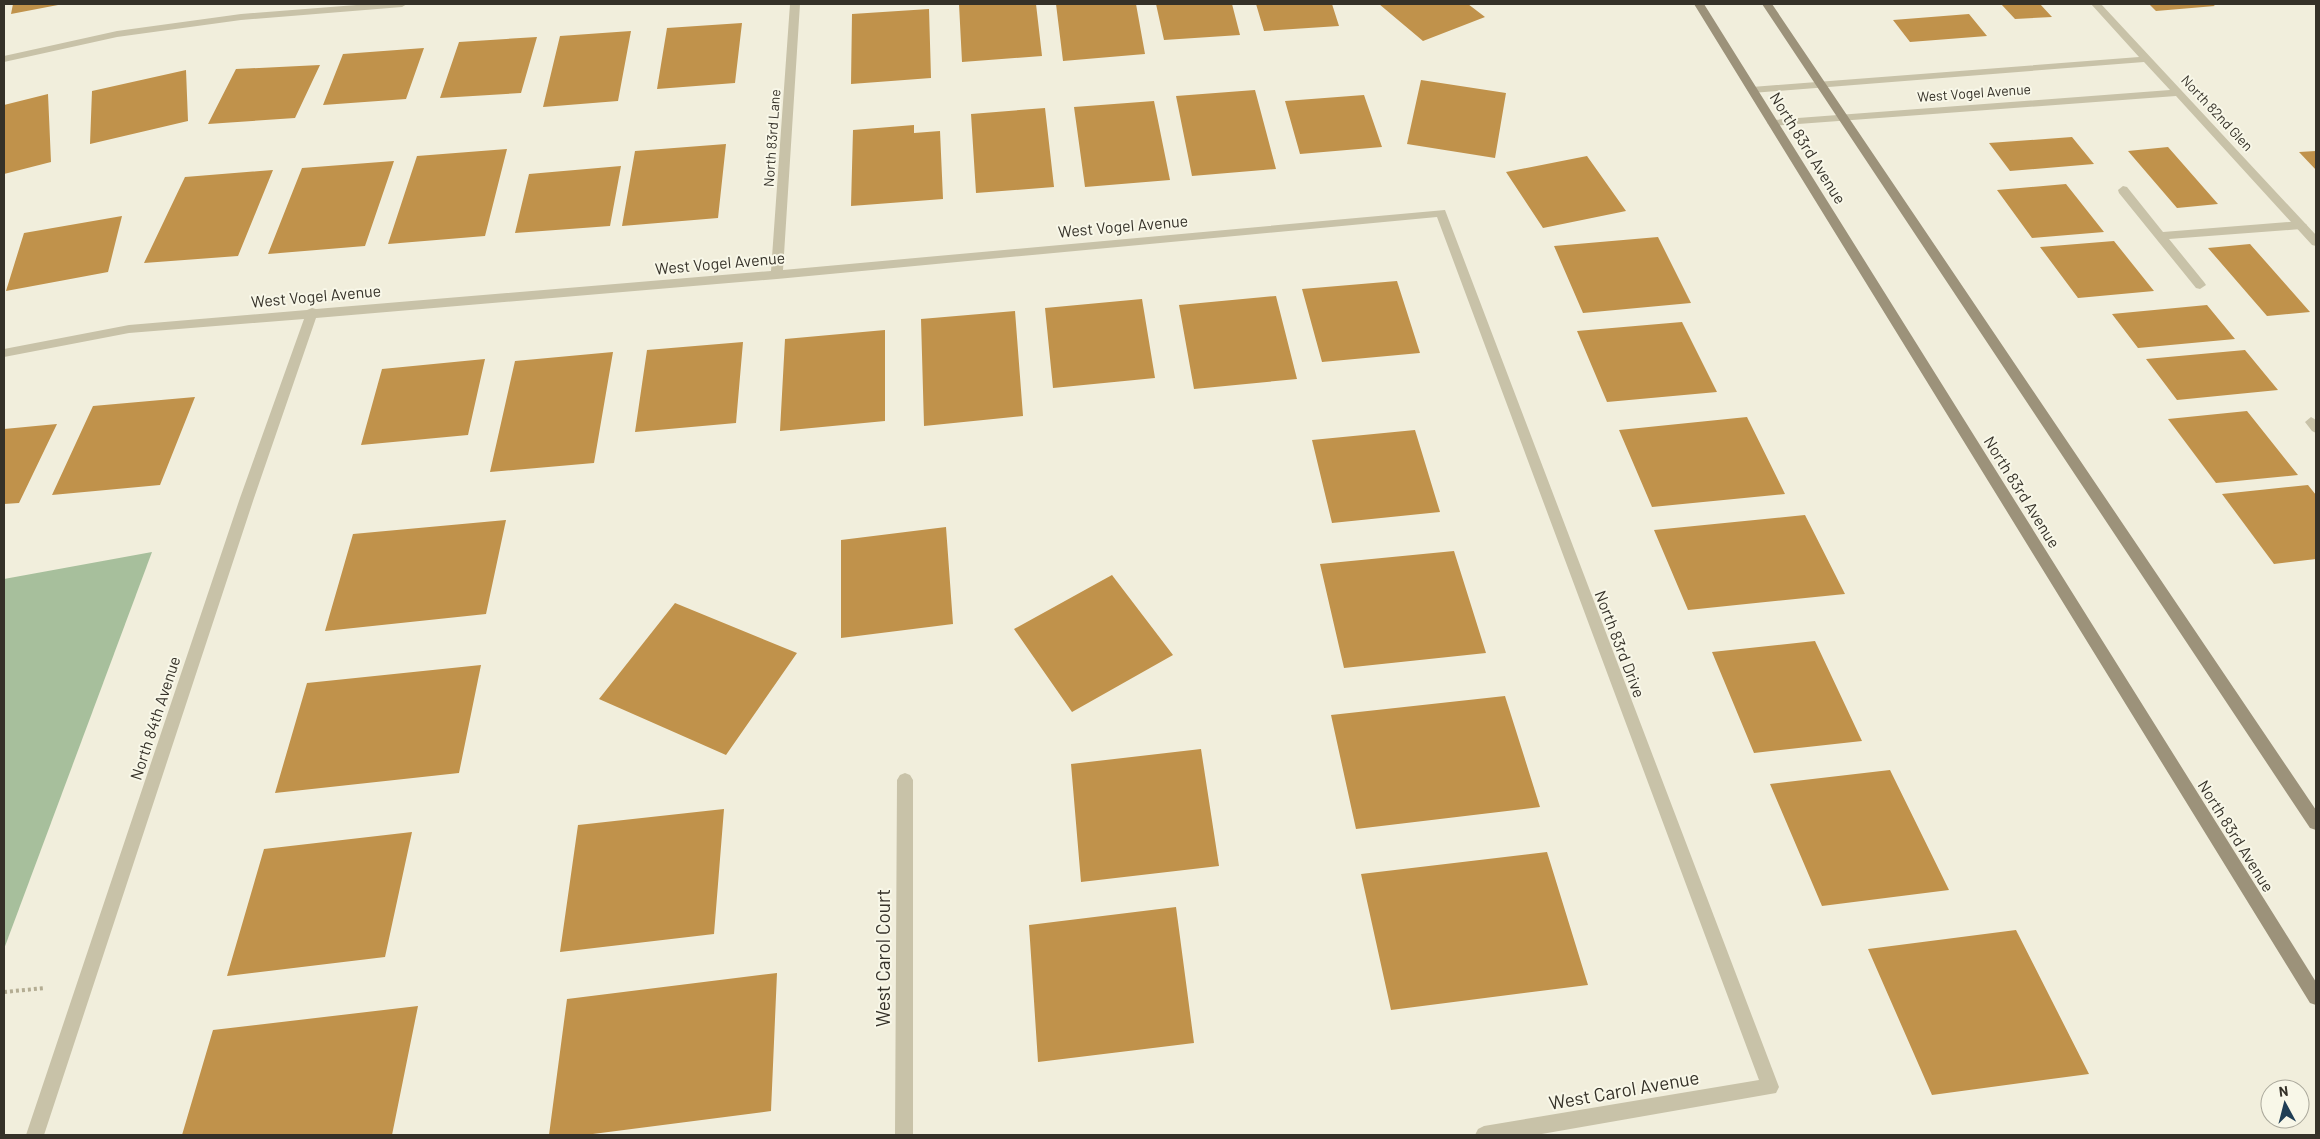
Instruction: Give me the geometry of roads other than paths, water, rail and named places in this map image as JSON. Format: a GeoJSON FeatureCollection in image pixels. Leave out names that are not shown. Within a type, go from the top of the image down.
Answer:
{"type":"FeatureCollection","features":[{"type":"Feature","properties":{"kind":"main road","name":"North 83rd Avenue"},"geometry":{"type":"LineString","coordinates":[[1699,4],[2316,998]]}},
{"type":"Feature","properties":{"kind":"main road"},"geometry":{"type":"LineString","coordinates":[[1768,4],[2316,824]]}},
{"type":"Feature","properties":{"kind":"street"},"geometry":{"type":"LineString","coordinates":[[4,59],[127,32],[241,17],[402,4]]}},
{"type":"Feature","properties":{"kind":"street","name":"North 83rd Lane"},"geometry":{"type":"LineString","coordinates":[[777,275],[796,4]]}},
{"type":"Feature","properties":{"kind":"street","name":"North 82nd Glen"},"geometry":{"type":"LineString","coordinates":[[2096,4],[2316,242]]}},
{"type":"Feature","properties":{"kind":"street","name":"West Vogel Avenue"},"geometry":{"type":"LineString","coordinates":[[1752,90],[2148,59]]}},
{"type":"Feature","properties":{"kind":"street","name":"West Vogel Avenue"},"geometry":{"type":"LineString","coordinates":[[1772,123],[2179,93]]}},
{"type":"Feature","properties":{"kind":"street"},"geometry":{"type":"LineString","coordinates":[[2124,190],[2200,286]]}},
{"type":"Feature","properties":{"kind":"street","name":"West Vogel Avenue"},"geometry":{"type":"LineString","coordinates":[[4,353],[128,329],[312,312],[777,275],[1441,213]]}},
{"type":"Feature","properties":{"kind":"street","name":"North 83rd Drive"},"geometry":{"type":"LineString","coordinates":[[1441,213],[1770,1087]]}},
{"type":"Feature","properties":{"kind":"street"},"geometry":{"type":"LineString","coordinates":[[2160,236],[2301,225]]}},
{"type":"Feature","properties":{"kind":"street","name":"North 84th Avenue"},"geometry":{"type":"LineString","coordinates":[[35,1135],[247,498],[312,312]]}},
{"type":"Feature","properties":{"kind":"street","name":"West Carol Court"},"geometry":{"type":"LineString","coordinates":[[904,1135],[905,780]]}},
{"type":"Feature","properties":{"kind":"street","name":"West Carol Avenue"},"geometry":{"type":"LineString","coordinates":[[1484,1135],[1770,1087]]}}]}
